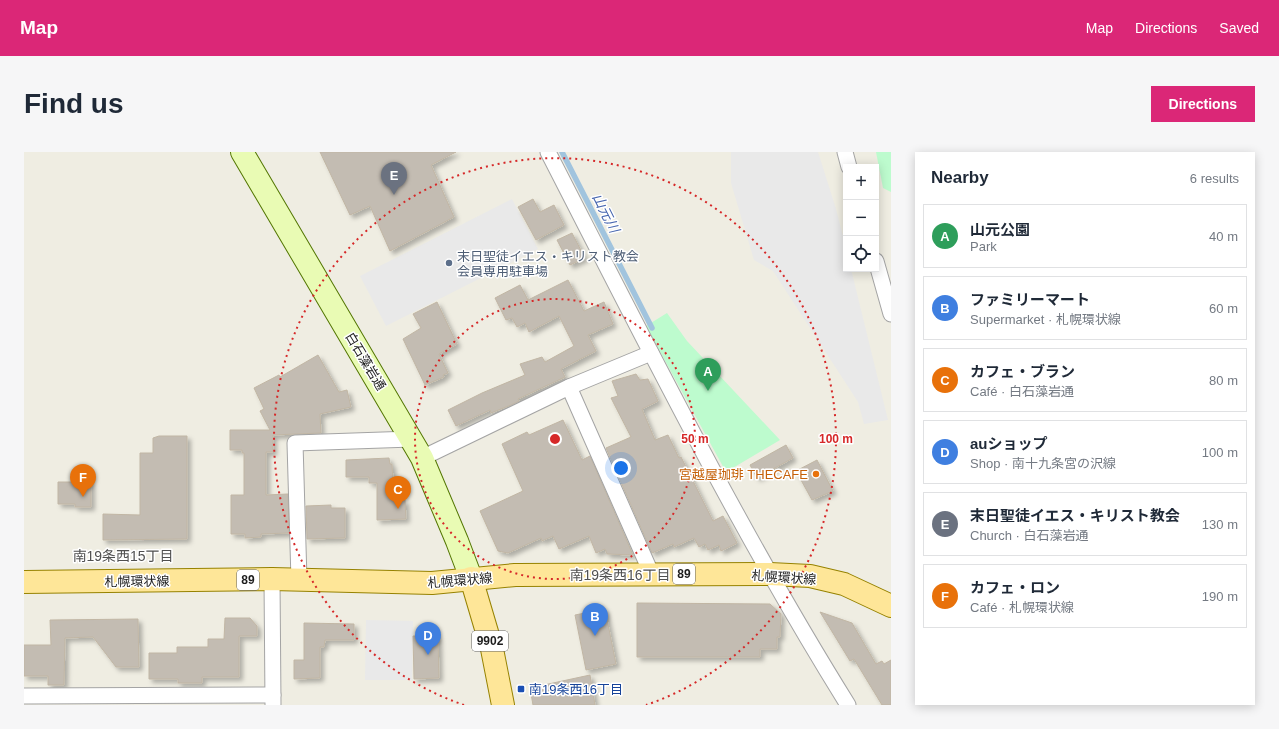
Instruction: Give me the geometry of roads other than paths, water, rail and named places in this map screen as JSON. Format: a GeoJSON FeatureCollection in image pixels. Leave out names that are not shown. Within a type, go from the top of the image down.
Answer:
{"type":"FeatureCollection","features":[{"type":"Feature","properties":{"kind":"main road","name":"白石藻岩通"},"geometry":{"type":"LineString","coordinates":[[242,152],[412,439],[422,458],[471,578]]}},
{"type":"Feature","properties":{"kind":"main road","name":"札幌環状線"},"geometry":{"type":"LineString","coordinates":[[24,582],[272,579],[432,583],[471,578],[515,575],[770,574],[810,576],[844,584],[891,606]]}},
{"type":"Feature","properties":{"kind":"main road","name":"9902"},"geometry":{"type":"LineString","coordinates":[[471,578],[492,649],[503,705]]}},
{"type":"Feature","properties":{"kind":"street"},"geometry":{"type":"LineString","coordinates":[[548,152],[651,353],[841,703]]}},
{"type":"Feature","properties":{"kind":"street"},"geometry":{"type":"LineString","coordinates":[[845,152],[848,164]]}},
{"type":"Feature","properties":{"kind":"street"},"geometry":{"type":"LineString","coordinates":[[879,272],[891,314]]}},
{"type":"Feature","properties":{"kind":"street"},"geometry":{"type":"LineString","coordinates":[[422,458],[569,387],[651,353]]}},
{"type":"Feature","properties":{"kind":"street"},"geometry":{"type":"LineString","coordinates":[[569,387],[652,574]]}},
{"type":"Feature","properties":{"kind":"street"},"geometry":{"type":"LineString","coordinates":[[299,580],[296,443],[412,439]]}},
{"type":"Feature","properties":{"kind":"street"},"geometry":{"type":"LineString","coordinates":[[24,696],[273,700],[272,579]]}},
{"type":"Feature","properties":{"kind":"waterway","name":"山元川"},"geometry":{"type":"LineString","coordinates":[[562,152],[652,328]]}},
{"type":"Feature","properties":{"kind":"place","name":"末日聖徒イエス・キリスト教会"},"geometry":{"type":"Point","coordinates":[394,195]}},
{"type":"Feature","properties":{"kind":"place","name":"末日聖徒イエス・キリスト教会 会員専用駐車場"},"geometry":{"type":"Point","coordinates":[449,263]}},
{"type":"Feature","properties":{"kind":"place","name":"山元公園"},"geometry":{"type":"Point","coordinates":[708,391]}},
{"type":"Feature","properties":{"kind":"place","name":"宮越屋珈琲 THECAFE"},"geometry":{"type":"Point","coordinates":[816,474]}},
{"type":"Feature","properties":{"kind":"place","name":"カフェ・ロン"},"geometry":{"type":"Point","coordinates":[83,497]}},
{"type":"Feature","properties":{"kind":"place","name":"カフェ・ブラン"},"geometry":{"type":"Point","coordinates":[398,509]}},
{"type":"Feature","properties":{"kind":"place","name":"ファミリーマート"},"geometry":{"type":"Point","coordinates":[595,636]}},
{"type":"Feature","properties":{"kind":"place","name":"auショップ"},"geometry":{"type":"Point","coordinates":[428,655]}},
{"type":"Feature","properties":{"kind":"place","name":"南19条西16丁目"},"geometry":{"type":"Point","coordinates":[521,689]}},
{"type":"Feature","properties":{"kind":"district","name":"南19条西15丁目"},"geometry":{"type":"Point","coordinates":[123,556]}},
{"type":"Feature","properties":{"kind":"district","name":"南19条西16丁目"},"geometry":{"type":"Point","coordinates":[620,575]}}]}
